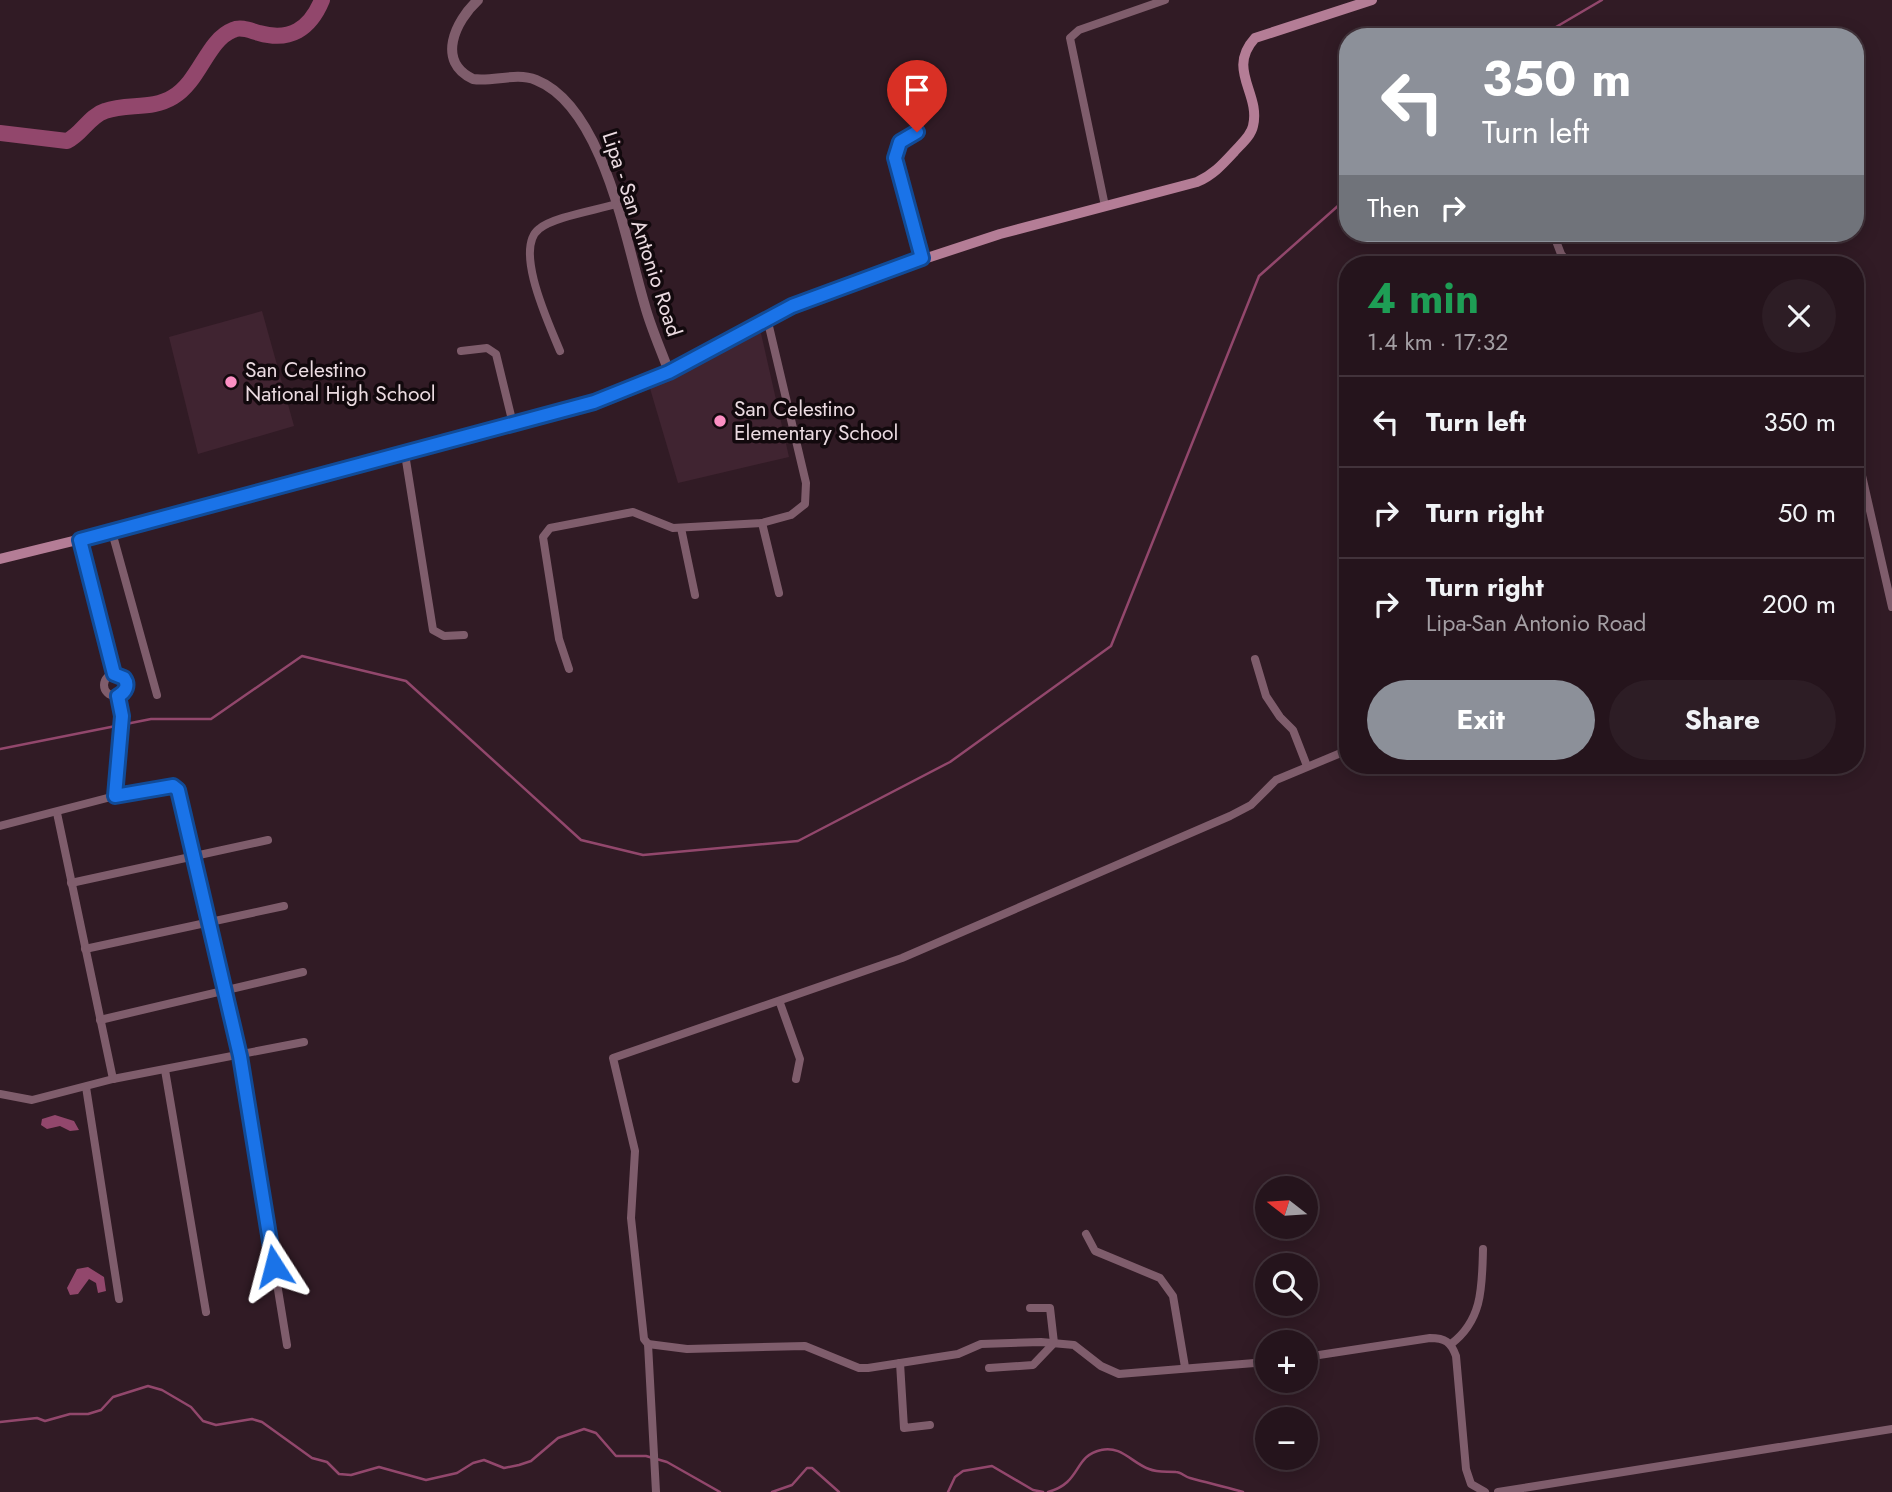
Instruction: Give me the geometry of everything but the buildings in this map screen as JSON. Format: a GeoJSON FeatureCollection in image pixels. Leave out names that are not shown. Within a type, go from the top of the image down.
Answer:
{"type":"FeatureCollection","features":[{"type":"Feature","properties":{"kind":"main road"},"geometry":{"type":"LineString","coordinates":[[0,559],[111,532],[594,402],[669,372],[767,318],[855,282],[922,258],[1197,182],[1210,176],[1225,163],[1254,124],[1242,69],[1243,57],[1255,38],[1371,0]]}},
{"type":"Feature","properties":{"kind":"street","name":"Lipa - San Antonio Road"},"geometry":{"type":"LineString","coordinates":[[478,0],[460,21],[453,35],[452,53],[457,66],[473,79],[526,77],[551,89],[574,112],[591,135],[616,204],[646,310],[669,372]]}},
{"type":"Feature","properties":{"kind":"street"},"geometry":{"type":"LineString","coordinates":[[1105,206],[1070,38],[1086,27],[1165,0]]}},
{"type":"Feature","properties":{"kind":"street"},"geometry":{"type":"LineString","coordinates":[[915,106],[920,130],[900,142],[895,158],[922,258]]}},
{"type":"Feature","properties":{"kind":"street"},"geometry":{"type":"LineString","coordinates":[[560,351],[535,282],[529,254],[530,241],[542,226],[616,204]]}},
{"type":"Feature","properties":{"kind":"street"},"geometry":{"type":"LineString","coordinates":[[569,669],[559,639],[543,537],[545,531],[633,512],[667,526],[681,528],[762,523],[801,510],[807,495],[767,318]]}},
{"type":"Feature","properties":{"kind":"street"},"geometry":{"type":"LineString","coordinates":[[461,351],[487,348],[496,354],[513,424]]}},
{"type":"Feature","properties":{"kind":"street"},"geometry":{"type":"LineString","coordinates":[[405,454],[433,629],[444,636],[464,635]]}},
{"type":"Feature","properties":{"kind":"street"},"geometry":{"type":"LineString","coordinates":[[1864,484],[1892,607]]}},
{"type":"Feature","properties":{"kind":"street"},"geometry":{"type":"LineString","coordinates":[[762,523],[779,593]]}},
{"type":"Feature","properties":{"kind":"street"},"geometry":{"type":"LineString","coordinates":[[681,528],[695,595]]}},
{"type":"Feature","properties":{"kind":"street"},"geometry":{"type":"LineString","coordinates":[[111,532],[157,695]]}},
{"type":"Feature","properties":{"kind":"street"},"geometry":{"type":"LineString","coordinates":[[80,540],[114,674],[126,681],[126,688],[118,696],[111,696],[104,687],[107,677],[114,674]]}},
{"type":"Feature","properties":{"kind":"street"},"geometry":{"type":"LineString","coordinates":[[1255,659],[1266,696],[1296,735],[1307,766]]}},
{"type":"Feature","properties":{"kind":"street"},"geometry":{"type":"LineString","coordinates":[[115,796],[122,716],[118,696]]}},
{"type":"Feature","properties":{"kind":"street"},"geometry":{"type":"LineString","coordinates":[[656,1492],[648,1344],[644,1339],[631,1218],[635,1151],[613,1058],[699,1026],[780,1003],[902,958],[1230,816],[1251,805],[1276,780],[1339,754]]}},
{"type":"Feature","properties":{"kind":"street"},"geometry":{"type":"LineString","coordinates":[[0,826],[115,796],[176,787],[195,856],[240,1056],[287,1345]]}},
{"type":"Feature","properties":{"kind":"street"},"geometry":{"type":"LineString","coordinates":[[57,813],[113,1079]]}},
{"type":"Feature","properties":{"kind":"street"},"geometry":{"type":"LineString","coordinates":[[71,883],[268,840]]}},
{"type":"Feature","properties":{"kind":"street"},"geometry":{"type":"LineString","coordinates":[[85,949],[284,906]]}},
{"type":"Feature","properties":{"kind":"street"},"geometry":{"type":"LineString","coordinates":[[100,1020],[303,972]]}},
{"type":"Feature","properties":{"kind":"street"},"geometry":{"type":"LineString","coordinates":[[780,1003],[800,1059],[796,1079]]}},
{"type":"Feature","properties":{"kind":"street"},"geometry":{"type":"LineString","coordinates":[[0,1094],[32,1100],[113,1079],[304,1042]]}},
{"type":"Feature","properties":{"kind":"street"},"geometry":{"type":"LineString","coordinates":[[165,1070],[206,1312]]}},
{"type":"Feature","properties":{"kind":"street"},"geometry":{"type":"LineString","coordinates":[[86,1087],[119,1299]]}},
{"type":"Feature","properties":{"kind":"street"},"geometry":{"type":"LineString","coordinates":[[1086,1234],[1095,1251],[1160,1278],[1168,1286],[1173,1296],[1185,1367]]}},
{"type":"Feature","properties":{"kind":"street"},"geometry":{"type":"LineString","coordinates":[[1451,1344],[1470,1326],[1478,1310],[1483,1249]]}},
{"type":"Feature","properties":{"kind":"street"},"geometry":{"type":"LineString","coordinates":[[989,1368],[1033,1365],[1054,1343],[1051,1308],[1030,1308]]}},
{"type":"Feature","properties":{"kind":"street"},"geometry":{"type":"LineString","coordinates":[[1318,1355],[1430,1338],[1442,1338],[1451,1344],[1457,1356],[1466,1469],[1471,1484],[1485,1492]]}},
{"type":"Feature","properties":{"kind":"street"},"geometry":{"type":"LineString","coordinates":[[648,1344],[687,1349],[805,1346],[859,1367],[958,1354],[981,1344],[1054,1343],[1074,1345],[1085,1350],[1101,1366],[1119,1374],[1255,1363]]}},
{"type":"Feature","properties":{"kind":"street"},"geometry":{"type":"LineString","coordinates":[[900,1363],[904,1428],[930,1425]]}},
{"type":"Feature","properties":{"kind":"street"},"geometry":{"type":"LineString","coordinates":[[1498,1492],[1892,1429]]}},
{"type":"Feature","properties":{"kind":"shaded area","name":"San Celestino National High School"},"geometry":{"type":"Polygon","coordinates":[[[262,311],[294,426],[198,454],[169,337],[262,311]]]}},
{"type":"Feature","properties":{"kind":"shaded area","name":"San Celestino Elementary School"},"geometry":{"type":"Polygon","coordinates":[[[760,329],[789,457],[678,483],[649,385],[760,329]]]}},
{"type":"Feature","properties":{"kind":"shaded area"},"geometry":{"type":"Polygon","coordinates":[[[55,1115],[74,1121],[79,1130],[70,1131],[60,1126],[47,1129],[41,1125],[42,1119],[55,1115]]]}},
{"type":"Feature","properties":{"kind":"shaded area"},"geometry":{"type":"Polygon","coordinates":[[[88,1267],[104,1277],[106,1291],[98,1293],[96,1283],[89,1279],[78,1294],[70,1295],[67,1288],[77,1269],[88,1267]]]}},
{"type":"Feature","properties":{"kind":"waterway"},"geometry":{"type":"LineString","coordinates":[[0,133],[67,141],[99,113],[165,101],[182,90],[216,42],[224,35],[239,28],[280,36],[298,31],[311,19],[322,0]]}},
{"type":"Feature","properties":{"kind":"waterway"},"geometry":{"type":"LineString","coordinates":[[1554,28],[1602,0]]}},
{"type":"Feature","properties":{"kind":"waterway"},"geometry":{"type":"LineString","coordinates":[[0,749],[151,719],[211,719],[302,656],[406,681],[581,840],[643,855],[798,841],[950,762],[1111,646],[1259,276],[1339,205]]}},
{"type":"Feature","properties":{"kind":"waterway"},"geometry":{"type":"LineString","coordinates":[[0,1422],[37,1418],[45,1421],[70,1414],[88,1414],[101,1410],[113,1397],[148,1386],[162,1390],[191,1407],[203,1421],[216,1425],[252,1419],[262,1422],[312,1458],[327,1462],[339,1474],[351,1475],[379,1467],[426,1480],[457,1473],[484,1460],[504,1468],[531,1461],[558,1438],[584,1429],[596,1433],[616,1456],[646,1456],[667,1462],[720,1492]]}},
{"type":"Feature","properties":{"kind":"waterway"},"geometry":{"type":"LineString","coordinates":[[1048,1492],[1067,1482],[1092,1453],[1108,1449],[1120,1452],[1152,1470],[1178,1472],[1243,1492]]}},
{"type":"Feature","properties":{"kind":"waterway"},"geometry":{"type":"LineString","coordinates":[[948,1492],[955,1477],[963,1471],[992,1466],[1033,1490],[1043,1492]]}},
{"type":"Feature","properties":{"kind":"waterway"},"geometry":{"type":"LineString","coordinates":[[772,1492],[792,1485],[807,1468],[812,1468],[839,1492]]}},
{"type":"Feature","properties":{"kind":"place","name":"San Celestino National High School"},"geometry":{"type":"Point","coordinates":[231,382]}},
{"type":"Feature","properties":{"kind":"place","name":"San Celestino Elementary School"},"geometry":{"type":"Point","coordinates":[720,421]}},
{"type":"Feature","properties":{"kind":"route"},"geometry":{"type":"LineString","coordinates":[[274,1266],[240,1056],[178,790],[173,786],[115,796],[122,716],[118,696],[124,692],[127,684],[121,675],[114,674],[80,540],[594,402],[669,372],[792,306],[922,258],[895,158],[895,150],[900,142],[917,132]]}}]}
